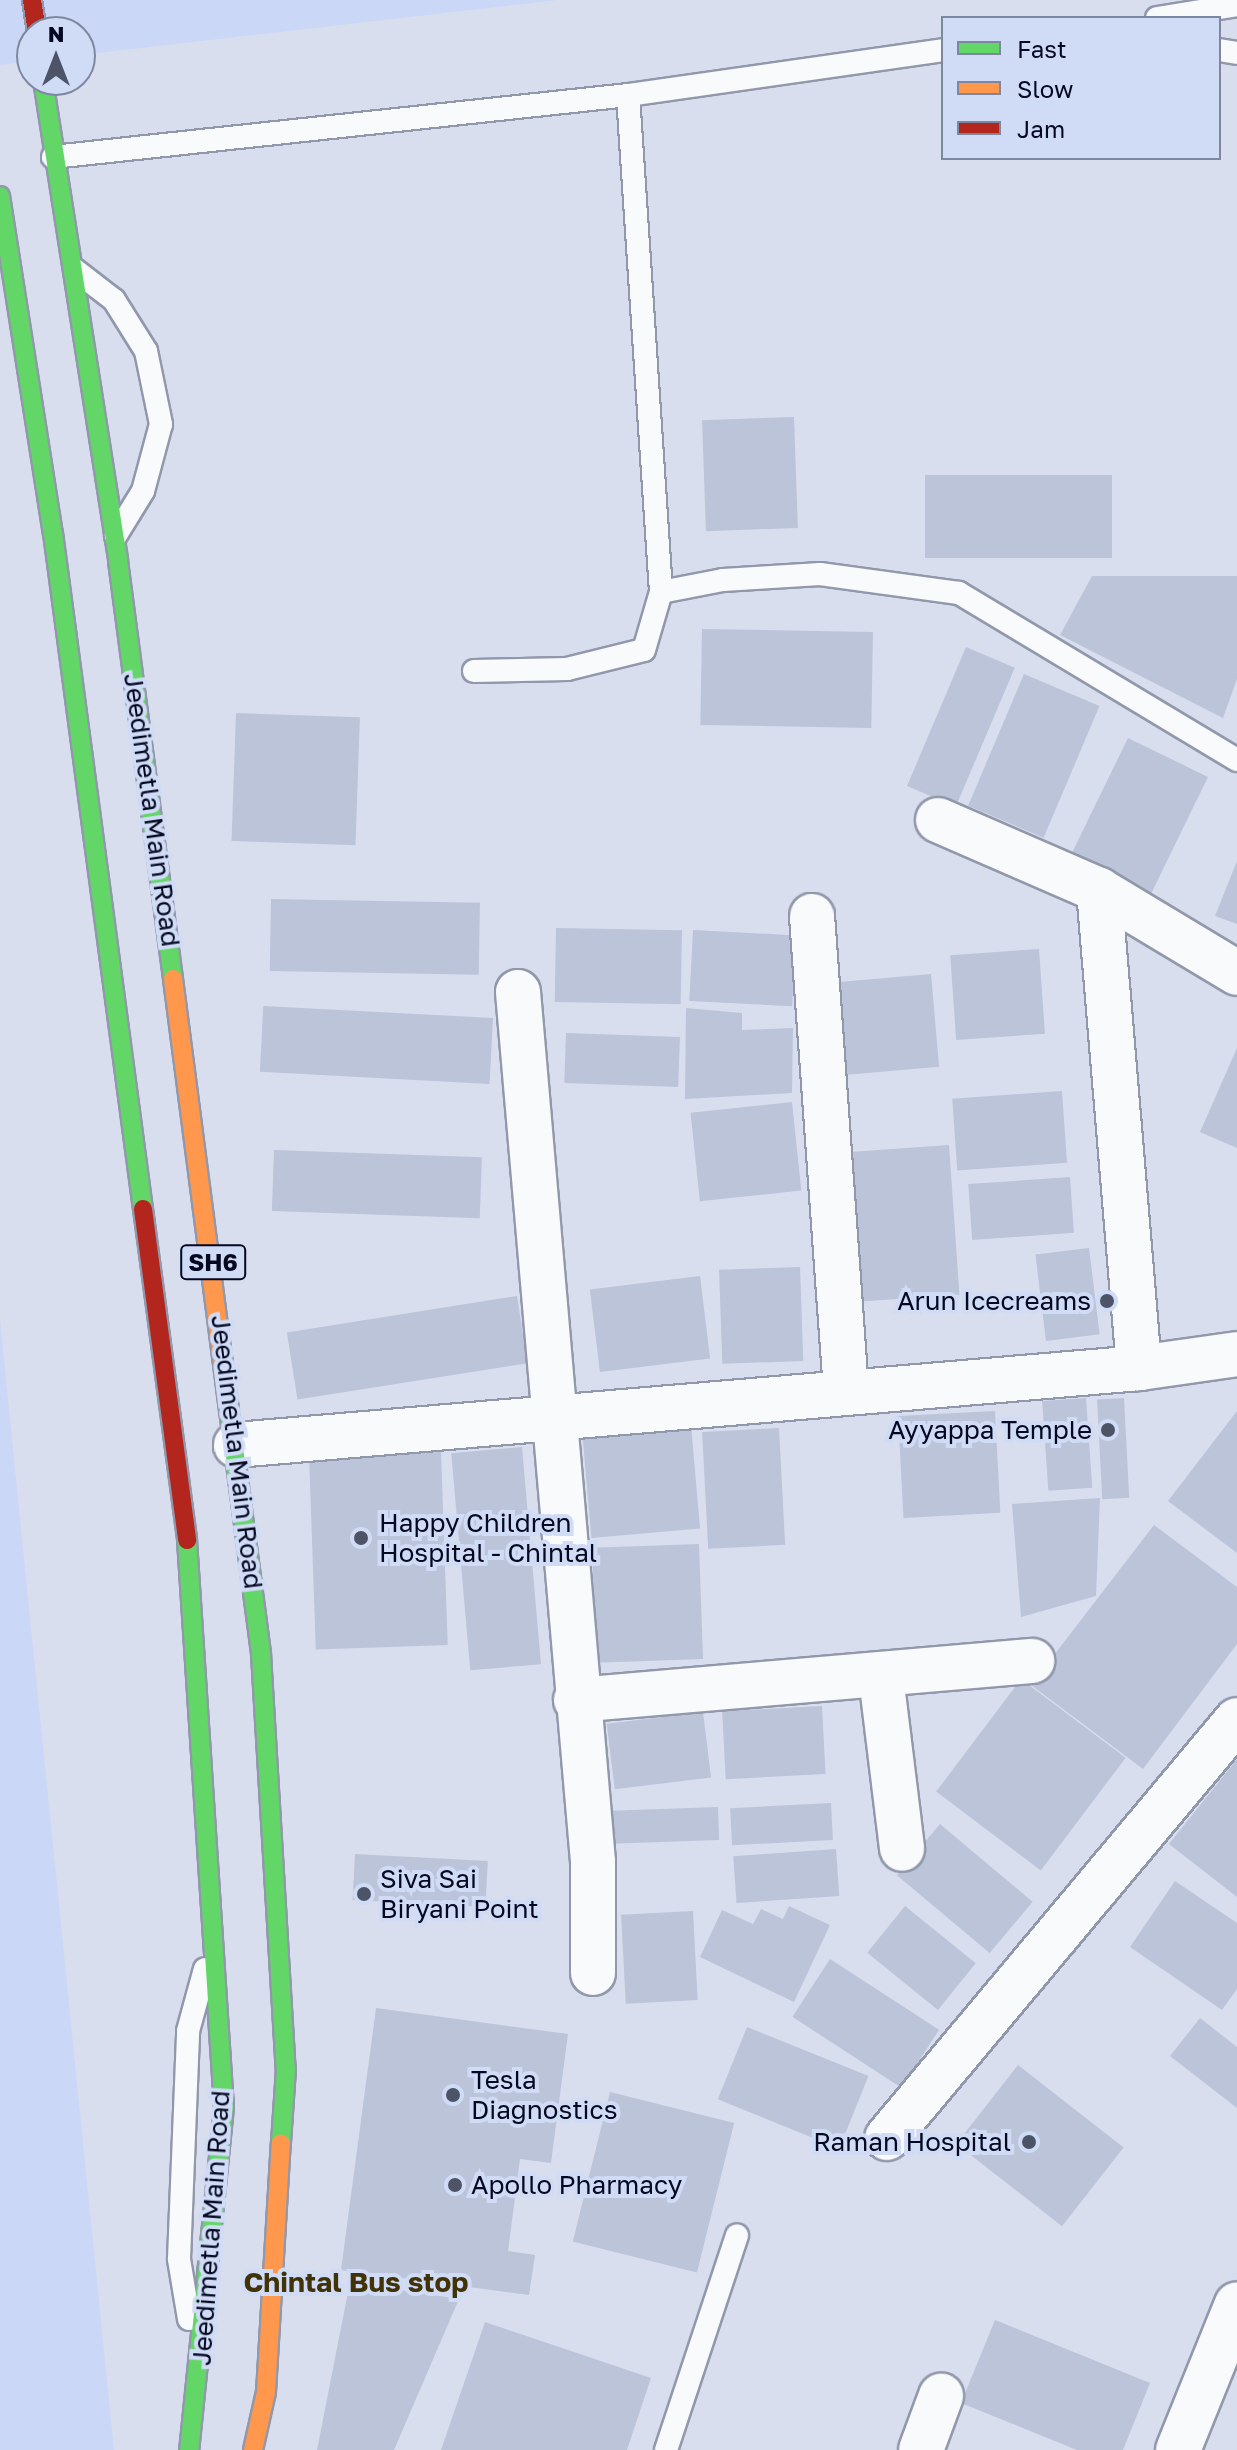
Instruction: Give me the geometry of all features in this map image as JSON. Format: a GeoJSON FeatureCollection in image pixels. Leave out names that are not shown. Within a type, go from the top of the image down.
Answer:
{"type":"FeatureCollection","features":[{"type":"Feature","properties":{"kind":"main road","name":"Jeedimetla Main Road"},"geometry":{"type":"LineString","coordinates":[[45,96],[114,537],[236,1445],[261,1654],[286,2069],[266,2392],[253,2450]]}},
{"type":"Feature","properties":{"kind":"main road","name":"Jeedimetla Main Road"},"geometry":{"type":"LineString","coordinates":[[0,196],[53,533],[192,1576],[224,2107],[201,2366],[189,2450]]}},
{"type":"Feature","properties":{"kind":"street"},"geometry":{"type":"LineString","coordinates":[[938,820],[1099,890],[1237,973]]}},
{"type":"Feature","properties":{"kind":"street"},"geometry":{"type":"LineString","coordinates":[[1099,890],[1139,1368]]}},
{"type":"Feature","properties":{"kind":"street"},"geometry":{"type":"LineString","coordinates":[[812,916],[846,1391]]}},
{"type":"Feature","properties":{"kind":"street"},"geometry":{"type":"LineString","coordinates":[[518,992],[576,1700],[593,1862],[593,1973]]}},
{"type":"Feature","properties":{"kind":"street"},"geometry":{"type":"LineString","coordinates":[[236,1445],[1139,1368],[1237,1354]]}},
{"type":"Feature","properties":{"kind":"street"},"geometry":{"type":"LineString","coordinates":[[576,1700],[881,1677],[1032,1661]]}},
{"type":"Feature","properties":{"kind":"street"},"geometry":{"type":"LineString","coordinates":[[881,1677],[902,1849]]}},
{"type":"Feature","properties":{"kind":"street"},"geometry":{"type":"LineString","coordinates":[[887,2138],[1237,1720]]}},
{"type":"Feature","properties":{"kind":"street"},"geometry":{"type":"LineString","coordinates":[[1178,2450],[1237,2304]]}},
{"type":"Feature","properties":{"kind":"street"},"geometry":{"type":"LineString","coordinates":[[921,2450],[941,2396]]}},
{"type":"Feature","properties":{"kind":"lane"},"geometry":{"type":"LineString","coordinates":[[1169,16],[1237,5]]}},
{"type":"Feature","properties":{"kind":"lane"},"geometry":{"type":"LineString","coordinates":[[53,157],[628,95],[941,50]]}},
{"type":"Feature","properties":{"kind":"lane"},"geometry":{"type":"LineString","coordinates":[[474,671],[567,669],[644,650],[661,592],[628,95]]}},
{"type":"Feature","properties":{"kind":"lane"},"geometry":{"type":"LineString","coordinates":[[71,267],[114,300],[146,351],[161,424],[143,491],[114,537]]}},
{"type":"Feature","properties":{"kind":"lane"},"geometry":{"type":"LineString","coordinates":[[661,592],[723,580],[820,574],[959,593],[1237,760]]}},
{"type":"Feature","properties":{"kind":"lane"},"geometry":{"type":"LineString","coordinates":[[201,2366],[179,2259],[188,2031],[215,1938]]}},
{"type":"Feature","properties":{"kind":"lane"},"geometry":{"type":"LineString","coordinates":[[666,2450],[737,2235]]}},
{"type":"Feature","properties":{"kind":"shaded area"},"geometry":{"type":"Polygon","coordinates":[[[0,0],[557,0],[96,53],[96,16],[16,16],[16,63],[0,65],[0,0]]]}},
{"type":"Feature","properties":{"kind":"shaded area"},"geometry":{"type":"Polygon","coordinates":[[[0,1320],[114,2450],[0,2450],[0,1320]]]}},
{"type":"Feature","properties":{"kind":"building"},"geometry":{"type":"Polygon","coordinates":[[[794,417],[798,528],[706,531],[702,420],[794,417]]]}},
{"type":"Feature","properties":{"kind":"building"},"geometry":{"type":"Polygon","coordinates":[[[925,475],[1112,475],[1112,558],[925,558],[925,475]]]}},
{"type":"Feature","properties":{"kind":"building"},"geometry":{"type":"Polygon","coordinates":[[[1092,576],[1237,576],[1237,679],[1223,718],[1060,635],[1092,576]]]}},
{"type":"Feature","properties":{"kind":"building"},"geometry":{"type":"Polygon","coordinates":[[[702,629],[873,632],[871,728],[700,725],[702,629]]]}},
{"type":"Feature","properties":{"kind":"building"},"geometry":{"type":"Polygon","coordinates":[[[966,647],[1015,668],[956,807],[907,786],[966,647]]]}},
{"type":"Feature","properties":{"kind":"building"},"geometry":{"type":"Polygon","coordinates":[[[1024,674],[1099,706],[1044,838],[968,806],[1024,674]]]}},
{"type":"Feature","properties":{"kind":"building"},"geometry":{"type":"Polygon","coordinates":[[[236,713],[360,717],[355,845],[232,841],[236,713]]]}},
{"type":"Feature","properties":{"kind":"building"},"geometry":{"type":"Polygon","coordinates":[[[1128,738],[1208,777],[1147,901],[1068,862],[1128,738]]]}},
{"type":"Feature","properties":{"kind":"building"},"geometry":{"type":"Polygon","coordinates":[[[1237,861],[1237,924],[1215,916],[1237,861]]]}},
{"type":"Feature","properties":{"kind":"building"},"geometry":{"type":"Polygon","coordinates":[[[271,899],[480,903],[479,975],[270,971],[271,899]]]}},
{"type":"Feature","properties":{"kind":"building"},"geometry":{"type":"Polygon","coordinates":[[[556,928],[682,930],[681,1004],[555,1002],[556,928]]]}},
{"type":"Feature","properties":{"kind":"building"},"geometry":{"type":"Polygon","coordinates":[[[693,930],[796,935],[792,1006],[689,1001],[693,930]]]}},
{"type":"Feature","properties":{"kind":"building"},"geometry":{"type":"Polygon","coordinates":[[[1039,949],[1045,1034],[956,1040],[950,955],[1039,949]]]}},
{"type":"Feature","properties":{"kind":"building"},"geometry":{"type":"Polygon","coordinates":[[[931,974],[939,1067],[838,1075],[830,983],[931,974]]]}},
{"type":"Feature","properties":{"kind":"building"},"geometry":{"type":"Polygon","coordinates":[[[263,1006],[493,1018],[490,1084],[260,1072],[263,1006]]]}},
{"type":"Feature","properties":{"kind":"building"},"geometry":{"type":"Polygon","coordinates":[[[686,1008],[742,1013],[742,1030],[793,1028],[792,1093],[685,1099],[686,1008]]]}},
{"type":"Feature","properties":{"kind":"building"},"geometry":{"type":"Polygon","coordinates":[[[566,1033],[680,1037],[678,1087],[564,1083],[566,1033]]]}},
{"type":"Feature","properties":{"kind":"building"},"geometry":{"type":"Polygon","coordinates":[[[1237,1048],[1237,1148],[1200,1132],[1237,1048]]]}},
{"type":"Feature","properties":{"kind":"building"},"geometry":{"type":"Polygon","coordinates":[[[1062,1091],[1067,1163],[957,1170],[952,1099],[1062,1091]]]}},
{"type":"Feature","properties":{"kind":"building"},"geometry":{"type":"Polygon","coordinates":[[[792,1102],[801,1191],[700,1201],[691,1113],[792,1102]]]}},
{"type":"Feature","properties":{"kind":"building"},"geometry":{"type":"Polygon","coordinates":[[[949,1145],[959,1295],[850,1302],[839,1153],[949,1145]]]}},
{"type":"Feature","properties":{"kind":"building"},"geometry":{"type":"Polygon","coordinates":[[[274,1150],[482,1157],[480,1218],[272,1211],[274,1150]]]}},
{"type":"Feature","properties":{"kind":"building"},"geometry":{"type":"Polygon","coordinates":[[[1070,1177],[1074,1233],[972,1240],[968,1184],[1070,1177]]]}},
{"type":"Feature","properties":{"kind":"building"},"geometry":{"type":"Polygon","coordinates":[[[1089,1248],[1100,1334],[1046,1341],[1035,1255],[1089,1248]]]}},
{"type":"Feature","properties":{"kind":"building"},"geometry":{"type":"Polygon","coordinates":[[[800,1267],[803,1361],[722,1364],[719,1270],[800,1267]]]}},
{"type":"Feature","properties":{"kind":"building"},"geometry":{"type":"Polygon","coordinates":[[[700,1276],[710,1358],[600,1372],[590,1290],[700,1276]]]}},
{"type":"Feature","properties":{"kind":"building"},"geometry":{"type":"Polygon","coordinates":[[[517,1296],[528,1363],[298,1400],[287,1332],[517,1296]]]}},
{"type":"Feature","properties":{"kind":"building"},"geometry":{"type":"Polygon","coordinates":[[[1086,1398],[1092,1488],[1048,1491],[1042,1401],[1086,1398]]]}},
{"type":"Feature","properties":{"kind":"building"},"geometry":{"type":"Polygon","coordinates":[[[1124,1398],[1129,1498],[1102,1499],[1097,1399],[1124,1398]]]}},
{"type":"Feature","properties":{"kind":"building"},"geometry":{"type":"Polygon","coordinates":[[[995,1411],[1000,1513],[903,1518],[898,1416],[995,1411]]]}},
{"type":"Feature","properties":{"kind":"building"},"geometry":{"type":"Polygon","coordinates":[[[1237,1411],[1237,1553],[1168,1501],[1237,1411]]]}},
{"type":"Feature","properties":{"kind":"building"},"geometry":{"type":"Polygon","coordinates":[[[691,1425],[700,1529],[591,1538],[582,1434],[691,1425]]]}},
{"type":"Feature","properties":{"kind":"building"},"geometry":{"type":"Polygon","coordinates":[[[779,1428],[785,1545],[708,1549],[702,1432],[779,1428]]]}},
{"type":"Feature","properties":{"kind":"building"},"geometry":{"type":"Polygon","coordinates":[[[522,1447],[541,1664],[470,1670],[451,1453],[522,1447]]]}},
{"type":"Feature","properties":{"kind":"building"},"geometry":{"type":"Polygon","coordinates":[[[441,1452],[448,1645],[316,1649],[309,1457],[441,1452]]]}},
{"type":"Feature","properties":{"kind":"building"},"geometry":{"type":"Polygon","coordinates":[[[1100,1498],[1096,1596],[1021,1617],[1012,1504],[1100,1498]]]}},
{"type":"Feature","properties":{"kind":"building"},"geometry":{"type":"Polygon","coordinates":[[[1154,1525],[1237,1587],[1237,1644],[1143,1769],[1031,1685],[1154,1525]]]}},
{"type":"Feature","properties":{"kind":"building"},"geometry":{"type":"Polygon","coordinates":[[[699,1544],[703,1659],[596,1663],[592,1548],[699,1544]]]}},
{"type":"Feature","properties":{"kind":"building"},"geometry":{"type":"Polygon","coordinates":[[[1021,1679],[1126,1758],[1041,1870],[936,1792],[1021,1679]]]}},
{"type":"Feature","properties":{"kind":"building"},"geometry":{"type":"Polygon","coordinates":[[[822,1706],[826,1774],[726,1779],[722,1711],[822,1706]]]}},
{"type":"Feature","properties":{"kind":"building"},"geometry":{"type":"Polygon","coordinates":[[[703,1712],[711,1778],[615,1789],[607,1724],[703,1712]]]}},
{"type":"Feature","properties":{"kind":"building"},"geometry":{"type":"Polygon","coordinates":[[[1237,1759],[1237,1897],[1169,1844],[1237,1759]]]}},
{"type":"Feature","properties":{"kind":"building"},"geometry":{"type":"Polygon","coordinates":[[[831,1803],[833,1840],[732,1845],[730,1808],[831,1803]]]}},
{"type":"Feature","properties":{"kind":"building"},"geometry":{"type":"Polygon","coordinates":[[[718,1807],[719,1840],[611,1844],[610,1811],[718,1807]]]}},
{"type":"Feature","properties":{"kind":"building"},"geometry":{"type":"Polygon","coordinates":[[[940,1824],[1033,1902],[990,1953],[897,1875],[940,1824]]]}},
{"type":"Feature","properties":{"kind":"building"},"geometry":{"type":"Polygon","coordinates":[[[836,1849],[839,1896],[737,1903],[733,1856],[836,1849]]]}},
{"type":"Feature","properties":{"kind":"building"},"geometry":{"type":"Polygon","coordinates":[[[355,1854],[488,1861],[485,1907],[353,1900],[355,1854]]]}},
{"type":"Feature","properties":{"kind":"building"},"geometry":{"type":"Polygon","coordinates":[[[1175,1881],[1237,1923],[1237,1989],[1222,2010],[1130,1947],[1175,1881]]]}},
{"type":"Feature","properties":{"kind":"building"},"geometry":{"type":"Polygon","coordinates":[[[789,1906],[830,1925],[794,2002],[700,1957],[722,1910],[753,1924],[761,1909],[783,1919],[789,1906]]]}},
{"type":"Feature","properties":{"kind":"building"},"geometry":{"type":"Polygon","coordinates":[[[905,1906],[976,1963],[938,2010],[867,1953],[905,1906]]]}},
{"type":"Feature","properties":{"kind":"building"},"geometry":{"type":"Polygon","coordinates":[[[693,1911],[698,2000],[626,2004],[621,1915],[693,1911]]]}},
{"type":"Feature","properties":{"kind":"building"},"geometry":{"type":"Polygon","coordinates":[[[830,1959],[939,2030],[901,2088],[792,2017],[830,1959]]]}},
{"type":"Feature","properties":{"kind":"building"},"geometry":{"type":"Polygon","coordinates":[[[376,2008],[568,2034],[551,2163],[520,2159],[508,2251],[535,2255],[529,2295],[341,2270],[376,2008]]]}},
{"type":"Feature","properties":{"kind":"building"},"geometry":{"type":"Polygon","coordinates":[[[1200,2018],[1237,2047],[1237,2108],[1170,2056],[1200,2018]]]}},
{"type":"Feature","properties":{"kind":"building"},"geometry":{"type":"Polygon","coordinates":[[[747,2027],[868,2076],[839,2148],[718,2099],[747,2027]]]}},
{"type":"Feature","properties":{"kind":"building"},"geometry":{"type":"Polygon","coordinates":[[[1018,2065],[1124,2147],[1062,2226],[956,2144],[1018,2065]]]}},
{"type":"Feature","properties":{"kind":"building"},"geometry":{"type":"Polygon","coordinates":[[[610,2092],[734,2123],[697,2272],[573,2241],[610,2092]]]}},
{"type":"Feature","properties":{"kind":"building"},"geometry":{"type":"Polygon","coordinates":[[[350,2282],[459,2299],[394,2450],[317,2450],[350,2282]]]}},
{"type":"Feature","properties":{"kind":"building"},"geometry":{"type":"Polygon","coordinates":[[[995,2320],[1150,2383],[1123,2450],[1077,2450],[961,2403],[995,2320]]]}},
{"type":"Feature","properties":{"kind":"building"},"geometry":{"type":"Polygon","coordinates":[[[485,2322],[651,2378],[627,2450],[441,2450],[485,2322]]]}},
{"type":"Feature","properties":{"kind":"traffic: fast"},"geometry":{"type":"LineString","coordinates":[[45,96],[118,561],[173,979]]}},
{"type":"Feature","properties":{"kind":"traffic: fast"},"geometry":{"type":"LineString","coordinates":[[0,196],[53,533],[143,1209]]}},
{"type":"Feature","properties":{"kind":"traffic: fast"},"geometry":{"type":"LineString","coordinates":[[227,1395],[261,1654],[286,2069],[281,2143]]}},
{"type":"Feature","properties":{"kind":"traffic: fast"},"geometry":{"type":"LineString","coordinates":[[187,1540],[224,2107],[189,2450]]}},
{"type":"Feature","properties":{"kind":"traffic: slow"},"geometry":{"type":"LineString","coordinates":[[173,979],[227,1395]]}},
{"type":"Feature","properties":{"kind":"traffic: slow"},"geometry":{"type":"LineString","coordinates":[[253,2450],[266,2392],[281,2143]]}},
{"type":"Feature","properties":{"kind":"traffic: jam"},"geometry":{"type":"LineString","coordinates":[[32,0],[34,16]]}},
{"type":"Feature","properties":{"kind":"traffic: jam"},"geometry":{"type":"LineString","coordinates":[[143,1209],[187,1540]]}},
{"type":"Feature","properties":{"kind":"place","name":"Arun Icecreams"},"geometry":{"type":"Point","coordinates":[1107,1301]}},
{"type":"Feature","properties":{"kind":"place","name":"Ayyappa Temple"},"geometry":{"type":"Point","coordinates":[1108,1430]}},
{"type":"Feature","properties":{"kind":"place","name":"Happy Children Hospital - Chintal"},"geometry":{"type":"Point","coordinates":[361,1538]}},
{"type":"Feature","properties":{"kind":"place","name":"Siva Sai Biryani Point"},"geometry":{"type":"Point","coordinates":[364,1894]}},
{"type":"Feature","properties":{"kind":"place","name":"Tesla Diagnostics"},"geometry":{"type":"Point","coordinates":[453,2095]}},
{"type":"Feature","properties":{"kind":"place","name":"Raman Hospital"},"geometry":{"type":"Point","coordinates":[1029,2142]}},
{"type":"Feature","properties":{"kind":"place","name":"Apollo Pharmacy"},"geometry":{"type":"Point","coordinates":[455,2185]}},
{"type":"Feature","properties":{"kind":"district","name":"Chintal Bus stop"},"geometry":{"type":"Point","coordinates":[356,2282]}}]}
